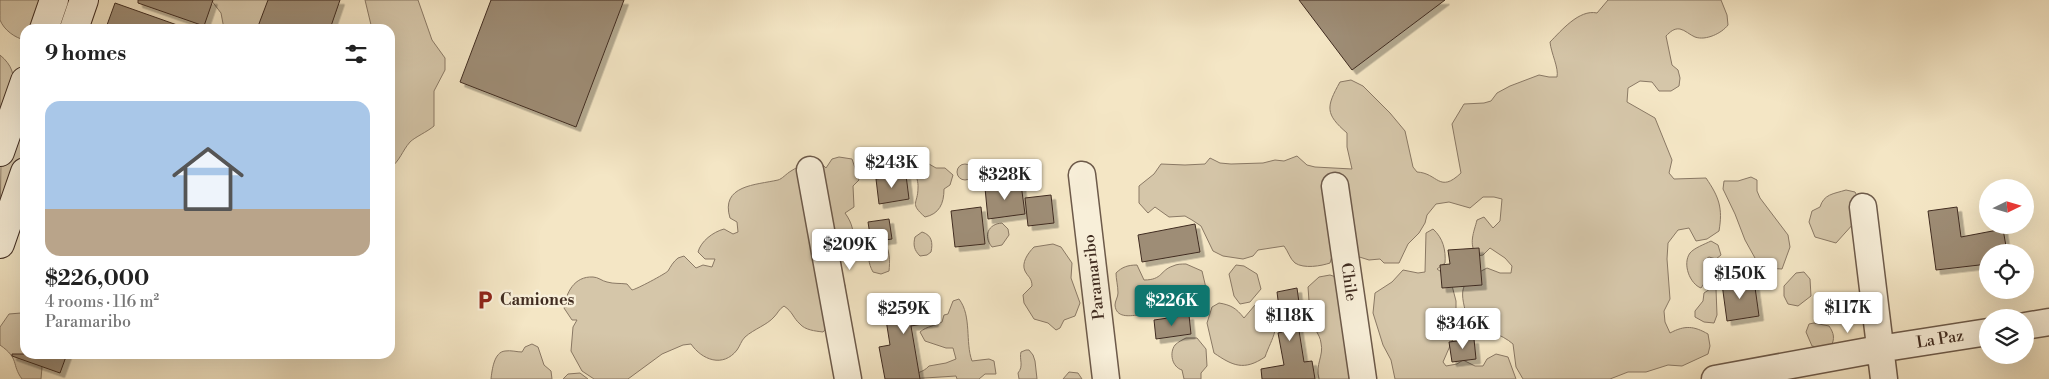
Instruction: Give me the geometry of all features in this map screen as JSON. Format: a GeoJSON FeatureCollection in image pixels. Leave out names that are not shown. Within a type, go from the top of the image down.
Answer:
{"type":"FeatureCollection","features":[{"type":"Feature","properties":{"kind":"street"},"geometry":{"type":"LineString","coordinates":[[46,24],[54,0]]}},
{"type":"Feature","properties":{"kind":"street"},"geometry":{"type":"LineString","coordinates":[[76,24],[84,0]]}},
{"type":"Feature","properties":{"kind":"street"},"geometry":{"type":"LineString","coordinates":[[0,152],[20,95]]}},
{"type":"Feature","properties":{"kind":"street"},"geometry":{"type":"LineString","coordinates":[[810,170],[848,379]]}},
{"type":"Feature","properties":{"kind":"street","name":"Paramaribo"},"geometry":{"type":"LineString","coordinates":[[1082,175],[1106,379]]}},
{"type":"Feature","properties":{"kind":"street"},"geometry":{"type":"LineString","coordinates":[[0,244],[20,186]]}},
{"type":"Feature","properties":{"kind":"street","name":"Chile"},"geometry":{"type":"LineString","coordinates":[[1335,186],[1363,379]]}},
{"type":"Feature","properties":{"kind":"street"},"geometry":{"type":"LineString","coordinates":[[1863,207],[1884,379]]}},
{"type":"Feature","properties":{"kind":"street"},"geometry":{"type":"LineString","coordinates":[[2034,324],[2049,322]]}},
{"type":"Feature","properties":{"kind":"street","name":"La Paz"},"geometry":{"type":"LineString","coordinates":[[1715,379],[1879,349],[1979,333]]}},
{"type":"Feature","properties":{"kind":"shaded area"},"geometry":{"type":"Polygon","coordinates":[[[0,0],[50,0],[42,24],[20,24],[20,38],[10,33],[0,20],[0,0]]]}},
{"type":"Feature","properties":{"kind":"shaded area"},"geometry":{"type":"Polygon","coordinates":[[[211,0],[286,0],[259,24],[223,24],[221,13],[211,0]]]}},
{"type":"Feature","properties":{"kind":"shaded area"},"geometry":{"type":"Polygon","coordinates":[[[365,0],[418,0],[432,40],[445,58],[445,70],[434,91],[434,126],[410,142],[395,163],[395,24],[371,24],[365,0]]]}},
{"type":"Feature","properties":{"kind":"shaded area"},"geometry":{"type":"Polygon","coordinates":[[[1608,0],[1721,0],[1727,15],[1728,25],[1722,31],[1713,35],[1699,38],[1678,29],[1666,36],[1672,65],[1678,70],[1679,86],[1671,91],[1659,91],[1652,82],[1640,81],[1628,88],[1627,102],[1655,118],[1672,160],[1669,173],[1674,179],[1706,178],[1719,203],[1719,231],[1707,239],[1696,241],[1689,228],[1678,230],[1668,243],[1667,259],[1670,299],[1664,311],[1665,322],[1670,333],[1689,328],[1698,329],[1708,334],[1710,346],[1708,354],[1682,366],[1668,365],[1646,372],[1628,372],[1610,379],[1523,379],[1516,367],[1513,344],[1503,337],[1468,321],[1463,302],[1463,289],[1470,278],[1477,273],[1487,268],[1500,273],[1511,273],[1512,266],[1505,258],[1490,248],[1483,255],[1477,256],[1472,242],[1477,220],[1484,217],[1493,228],[1500,221],[1502,199],[1483,197],[1470,208],[1449,202],[1436,204],[1427,215],[1419,233],[1408,244],[1399,263],[1384,263],[1380,259],[1369,260],[1334,249],[1330,263],[1312,266],[1303,266],[1295,263],[1284,246],[1258,250],[1253,256],[1243,259],[1223,256],[1213,251],[1201,226],[1192,220],[1185,216],[1169,217],[1155,207],[1148,213],[1139,203],[1139,186],[1154,174],[1161,164],[1205,164],[1210,158],[1220,163],[1263,163],[1275,160],[1284,161],[1297,156],[1307,165],[1315,167],[1352,169],[1347,147],[1347,133],[1335,121],[1330,110],[1332,98],[1340,82],[1351,80],[1363,86],[1405,131],[1413,167],[1417,172],[1424,173],[1439,181],[1448,182],[1461,173],[1452,124],[1464,104],[1491,101],[1497,93],[1539,75],[1557,77],[1557,69],[1550,42],[1577,18],[1584,14],[1597,13],[1608,0]]]}},
{"type":"Feature","properties":{"kind":"shaded area"},"geometry":{"type":"Polygon","coordinates":[[[0,55],[12,70],[13,85],[0,118],[0,55]]]}},
{"type":"Feature","properties":{"kind":"shaded area"},"geometry":{"type":"Polygon","coordinates":[[[20,125],[20,182],[0,228],[1,161],[20,125]]]}},
{"type":"Feature","properties":{"kind":"shaded area"},"geometry":{"type":"Polygon","coordinates":[[[839,157],[852,159],[859,180],[853,186],[854,207],[845,213],[850,221],[854,237],[854,247],[844,256],[839,256],[836,275],[845,285],[844,309],[823,332],[810,330],[802,326],[784,306],[771,320],[745,337],[737,350],[725,359],[713,360],[707,358],[691,344],[683,345],[662,354],[628,379],[594,379],[582,371],[571,351],[573,327],[577,320],[572,320],[564,308],[569,291],[576,282],[586,277],[595,277],[610,283],[627,284],[632,290],[666,273],[678,258],[684,256],[696,268],[703,265],[712,267],[715,259],[705,259],[698,252],[705,241],[716,232],[724,229],[733,234],[738,232],[737,222],[730,218],[728,207],[730,199],[735,193],[742,188],[780,179],[794,169],[808,163],[819,161],[826,168],[832,159],[839,157]]]}},
{"type":"Feature","properties":{"kind":"shaded area"},"geometry":{"type":"Polygon","coordinates":[[[929,164],[936,168],[945,168],[953,175],[950,185],[944,189],[940,207],[930,216],[925,217],[916,206],[918,183],[916,173],[919,168],[929,164]]]}},
{"type":"Feature","properties":{"kind":"shaded area"},"geometry":{"type":"Polygon","coordinates":[[[962,164],[968,164],[973,169],[971,178],[962,180],[957,175],[957,169],[962,164]]]}},
{"type":"Feature","properties":{"kind":"shaded area"},"geometry":{"type":"Polygon","coordinates":[[[1751,177],[1757,180],[1757,191],[1760,198],[1788,235],[1790,247],[1782,269],[1765,268],[1755,258],[1723,189],[1724,181],[1738,181],[1751,177]]]}},
{"type":"Feature","properties":{"kind":"shaded area"},"geometry":{"type":"Polygon","coordinates":[[[1846,190],[1855,192],[1860,201],[1854,223],[1836,243],[1815,237],[1809,222],[1812,211],[1820,207],[1827,197],[1846,190]]]}},
{"type":"Feature","properties":{"kind":"shaded area"},"geometry":{"type":"Polygon","coordinates":[[[1002,223],[1008,229],[1009,235],[1002,245],[992,247],[988,239],[988,231],[993,226],[1002,223]]]}},
{"type":"Feature","properties":{"kind":"shaded area"},"geometry":{"type":"Polygon","coordinates":[[[1433,229],[1441,240],[1445,253],[1445,263],[1437,269],[1450,278],[1456,301],[1456,332],[1443,362],[1446,366],[1457,364],[1463,360],[1475,366],[1483,366],[1487,359],[1496,354],[1508,357],[1516,379],[1395,379],[1391,360],[1383,345],[1373,313],[1375,293],[1392,282],[1403,270],[1418,273],[1425,272],[1426,233],[1433,229]]]}},
{"type":"Feature","properties":{"kind":"shaded area"},"geometry":{"type":"Polygon","coordinates":[[[922,232],[930,237],[932,249],[927,255],[920,256],[914,247],[914,242],[915,237],[922,232]]]}},
{"type":"Feature","properties":{"kind":"shaded area"},"geometry":{"type":"Polygon","coordinates":[[[1711,241],[1718,245],[1721,255],[1716,259],[1709,257],[1704,260],[1705,282],[1701,288],[1697,286],[1688,273],[1688,257],[1694,249],[1711,241]]]}},
{"type":"Feature","properties":{"kind":"shaded area"},"geometry":{"type":"Polygon","coordinates":[[[884,242],[888,252],[889,271],[881,274],[873,272],[869,263],[869,253],[870,247],[876,243],[884,242]]]}},
{"type":"Feature","properties":{"kind":"shaded area"},"geometry":{"type":"Polygon","coordinates":[[[1053,244],[1061,247],[1072,263],[1071,278],[1080,303],[1075,316],[1064,320],[1060,328],[1056,330],[1048,323],[1034,319],[1024,303],[1023,295],[1032,286],[1031,279],[1024,268],[1027,255],[1034,247],[1053,244]]]}},
{"type":"Feature","properties":{"kind":"shaded area"},"geometry":{"type":"Polygon","coordinates":[[[1178,264],[1186,264],[1202,271],[1206,288],[1193,297],[1179,300],[1175,308],[1156,311],[1149,316],[1127,316],[1118,312],[1115,305],[1118,293],[1116,273],[1121,269],[1137,265],[1144,280],[1150,280],[1178,264]]]}},
{"type":"Feature","properties":{"kind":"shaded area"},"geometry":{"type":"Polygon","coordinates":[[[1236,265],[1244,266],[1257,274],[1261,289],[1250,302],[1240,304],[1234,296],[1229,274],[1236,265]]]}},
{"type":"Feature","properties":{"kind":"shaded area"},"geometry":{"type":"Polygon","coordinates":[[[1804,272],[1810,279],[1811,296],[1798,306],[1788,304],[1784,296],[1784,286],[1796,273],[1804,272]]]}},
{"type":"Feature","properties":{"kind":"shaded area"},"geometry":{"type":"Polygon","coordinates":[[[1330,275],[1342,279],[1349,379],[1319,379],[1318,374],[1322,348],[1310,316],[1314,313],[1314,305],[1309,301],[1308,287],[1319,277],[1330,275]]]}},
{"type":"Feature","properties":{"kind":"shaded area"},"geometry":{"type":"Polygon","coordinates":[[[1710,289],[1716,289],[1717,315],[1714,323],[1704,322],[1695,317],[1695,311],[1703,301],[1704,293],[1710,289]]]}},
{"type":"Feature","properties":{"kind":"shaded area"},"geometry":{"type":"Polygon","coordinates":[[[959,299],[966,313],[972,361],[989,359],[994,361],[996,374],[985,374],[979,379],[957,379],[956,376],[909,379],[929,366],[956,359],[953,348],[946,348],[925,341],[920,332],[925,328],[942,322],[944,315],[948,314],[953,301],[959,299]]]}},
{"type":"Feature","properties":{"kind":"shaded area"},"geometry":{"type":"Polygon","coordinates":[[[1219,303],[1233,308],[1244,318],[1255,305],[1270,307],[1274,314],[1276,326],[1265,357],[1251,364],[1239,365],[1233,364],[1214,353],[1207,323],[1212,307],[1219,303]]]}},
{"type":"Feature","properties":{"kind":"shaded area"},"geometry":{"type":"Polygon","coordinates":[[[20,313],[20,359],[37,359],[42,367],[41,379],[22,379],[13,358],[0,345],[0,327],[9,314],[20,313]]]}},
{"type":"Feature","properties":{"kind":"shaded area"},"geometry":{"type":"Polygon","coordinates":[[[1809,324],[1829,326],[1833,336],[1831,346],[1821,348],[1812,346],[1806,332],[1809,324]]]}},
{"type":"Feature","properties":{"kind":"shaded area"},"geometry":{"type":"Polygon","coordinates":[[[1186,338],[1197,338],[1206,349],[1207,366],[1201,373],[1201,379],[1184,379],[1182,370],[1176,366],[1172,359],[1175,345],[1186,338]]]}},
{"type":"Feature","properties":{"kind":"shaded area"},"geometry":{"type":"Polygon","coordinates":[[[532,344],[538,347],[544,365],[551,371],[552,379],[491,379],[494,362],[501,352],[522,352],[525,347],[532,344]]]}},
{"type":"Feature","properties":{"kind":"shaded area"},"geometry":{"type":"Polygon","coordinates":[[[1029,350],[1033,355],[1037,379],[1019,379],[1021,352],[1029,350]]]}},
{"type":"Feature","properties":{"kind":"shaded area"},"geometry":{"type":"Polygon","coordinates":[[[1069,372],[1078,373],[1082,379],[1063,379],[1069,372]]]}},
{"type":"Feature","properties":{"kind":"shaded area"},"geometry":{"type":"Polygon","coordinates":[[[580,373],[588,379],[563,379],[568,374],[580,373]]]}},
{"type":"Feature","properties":{"kind":"building"},"geometry":{"type":"Polygon","coordinates":[[[138,0],[213,0],[205,24],[198,24],[138,3],[138,0]]]}},
{"type":"Feature","properties":{"kind":"building"},"geometry":{"type":"Polygon","coordinates":[[[268,0],[340,0],[332,24],[259,24],[268,0]]]}},
{"type":"Feature","properties":{"kind":"building"},"geometry":{"type":"Polygon","coordinates":[[[491,0],[624,0],[576,127],[460,82],[491,0]]]}},
{"type":"Feature","properties":{"kind":"building"},"geometry":{"type":"Polygon","coordinates":[[[1299,0],[1445,0],[1352,70],[1299,0]]]}},
{"type":"Feature","properties":{"kind":"building"},"geometry":{"type":"Polygon","coordinates":[[[115,3],[174,24],[107,24],[115,3]]]}},
{"type":"Feature","properties":{"kind":"building"},"geometry":{"type":"Polygon","coordinates":[[[906,175],[909,199],[879,204],[876,179],[906,175]]]}},
{"type":"Feature","properties":{"kind":"building"},"geometry":{"type":"Polygon","coordinates":[[[1021,184],[1025,214],[988,219],[985,188],[1021,184]]]}},
{"type":"Feature","properties":{"kind":"building"},"geometry":{"type":"Polygon","coordinates":[[[1051,195],[1054,223],[1028,226],[1025,198],[1051,195]]]}},
{"type":"Feature","properties":{"kind":"building"},"geometry":{"type":"Polygon","coordinates":[[[981,207],[985,244],[955,247],[951,211],[981,207]]]}},
{"type":"Feature","properties":{"kind":"building"},"geometry":{"type":"Polygon","coordinates":[[[1957,207],[1961,237],[1979,234],[2004,234],[2006,244],[1979,244],[1979,265],[1936,270],[1928,211],[1957,207]]]}},
{"type":"Feature","properties":{"kind":"building"},"geometry":{"type":"Polygon","coordinates":[[[889,219],[892,239],[871,242],[868,222],[889,219]]]}},
{"type":"Feature","properties":{"kind":"building"},"geometry":{"type":"Polygon","coordinates":[[[1195,224],[1200,252],[1142,262],[1138,235],[1195,224]]]}},
{"type":"Feature","properties":{"kind":"building"},"geometry":{"type":"Polygon","coordinates":[[[1479,248],[1482,285],[1442,288],[1440,265],[1450,264],[1448,250],[1479,248]]]}},
{"type":"Feature","properties":{"kind":"building"},"geometry":{"type":"Polygon","coordinates":[[[1754,280],[1759,316],[1727,321],[1722,284],[1754,280]]]}},
{"type":"Feature","properties":{"kind":"building"},"geometry":{"type":"Polygon","coordinates":[[[1297,288],[1301,317],[1297,318],[1304,362],[1312,361],[1315,379],[1262,379],[1261,369],[1284,365],[1278,333],[1282,332],[1277,292],[1297,288]]]}},
{"type":"Feature","properties":{"kind":"building"},"geometry":{"type":"Polygon","coordinates":[[[930,294],[934,322],[911,326],[920,379],[885,379],[879,347],[890,345],[883,301],[930,294]]]}},
{"type":"Feature","properties":{"kind":"building"},"geometry":{"type":"Polygon","coordinates":[[[1189,315],[1191,334],[1156,339],[1154,320],[1189,315]]]}},
{"type":"Feature","properties":{"kind":"building"},"geometry":{"type":"Polygon","coordinates":[[[1474,339],[1476,359],[1452,362],[1449,342],[1474,339]]]}},
{"type":"Feature","properties":{"kind":"building"},"geometry":{"type":"Polygon","coordinates":[[[12,354],[20,354],[20,359],[12,356],[12,354]]]}},
{"type":"Feature","properties":{"kind":"building"},"geometry":{"type":"Polygon","coordinates":[[[20,359],[65,359],[60,373],[20,359]]]}},
{"type":"Feature","properties":{"kind":"place","name":"Camiones"},"geometry":{"type":"Point","coordinates":[485,300]}}]}
